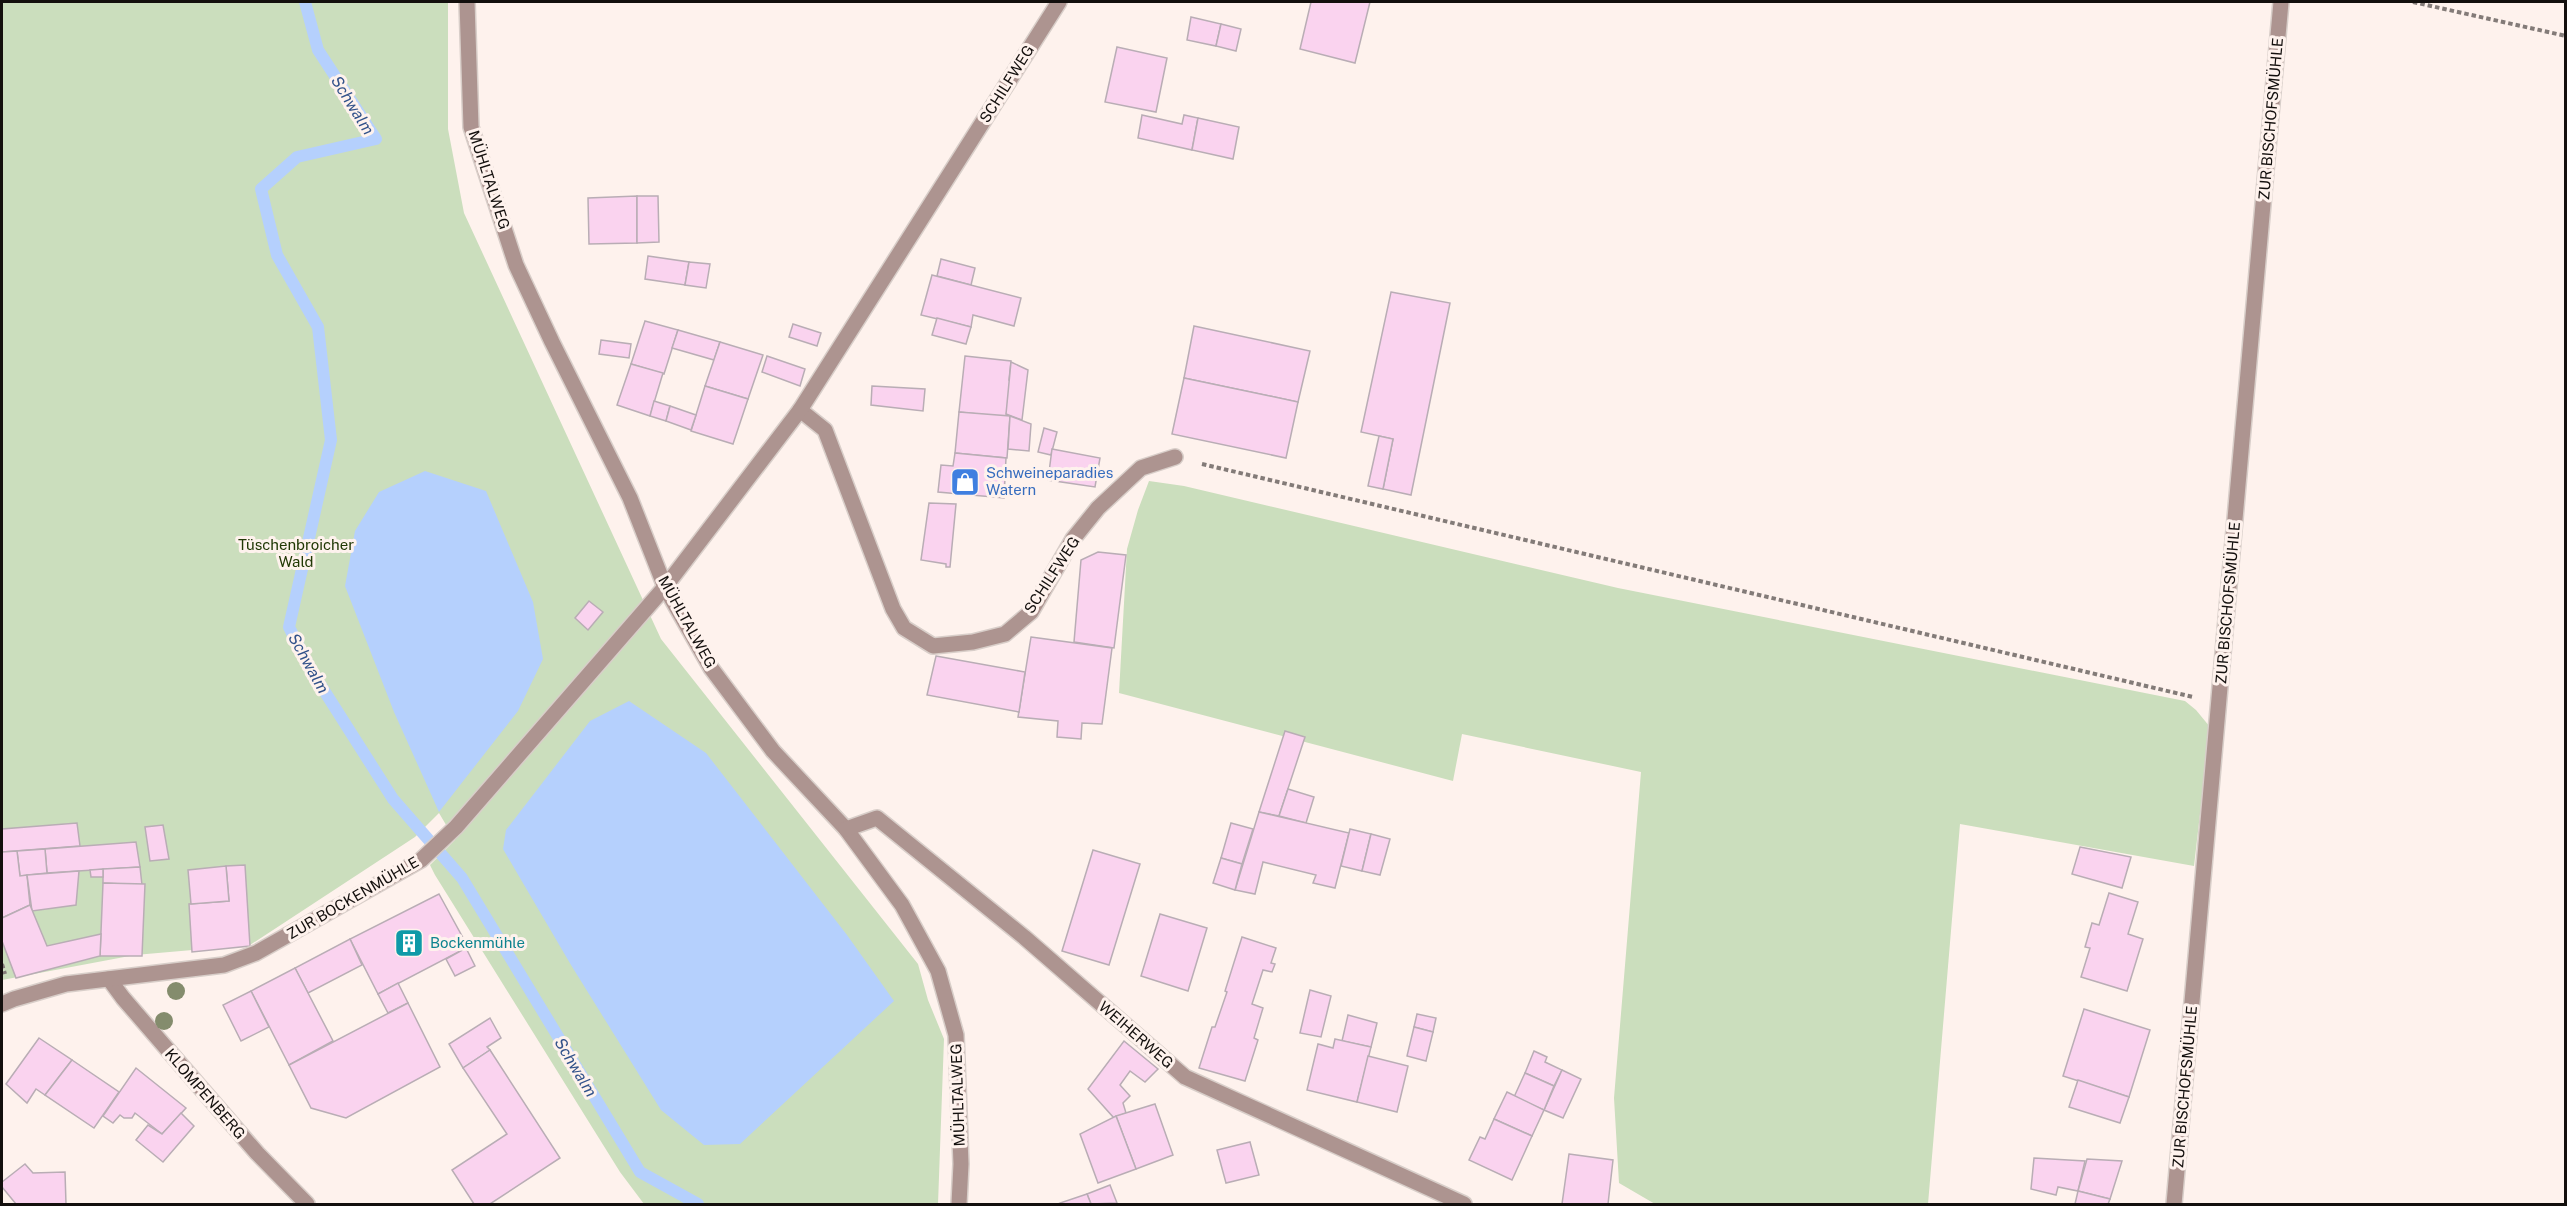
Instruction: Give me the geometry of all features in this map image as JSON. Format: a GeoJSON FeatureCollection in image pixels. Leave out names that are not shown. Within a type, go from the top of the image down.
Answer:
{"type":"FeatureCollection","features":[{"type":"Feature","properties":{"kind":"street","name":"MÜHLTALWEG"},"geometry":{"type":"LineString","coordinates":[[467,2],[471,127],[516,265],[630,498],[665,587],[711,668],[773,751],[846,829],[902,905],[938,971],[956,1035],[961,1164],[959,1204]]}},
{"type":"Feature","properties":{"kind":"street","name":"SCHILFWEG"},"geometry":{"type":"LineString","coordinates":[[665,587],[800,410],[1059,2]]}},
{"type":"Feature","properties":{"kind":"street","name":"ZUR BISCHOFSMÜHLE"},"geometry":{"type":"LineString","coordinates":[[2174,1204],[2281,2]]}},
{"type":"Feature","properties":{"kind":"street","name":"SCHILFWEG"},"geometry":{"type":"LineString","coordinates":[[800,410],[825,430],[893,609],[904,628],[933,646],[973,642],[1005,634],[1032,612],[1073,539],[1098,508],[1141,468],[1175,457]]}},
{"type":"Feature","properties":{"kind":"street","name":"ZUR BOCKENMÜHLE"},"geometry":{"type":"LineString","coordinates":[[2,1004],[66,984],[224,965],[256,953],[421,860],[456,827],[665,587]]}},
{"type":"Feature","properties":{"kind":"street","name":"WEIHERWEG"},"geometry":{"type":"LineString","coordinates":[[846,829],[877,818],[1024,937],[1185,1077],[1464,1204]]}},
{"type":"Feature","properties":{"kind":"street","name":"KLOMPENBERG"},"geometry":{"type":"LineString","coordinates":[[109,979],[249,1145],[307,1204]]}},
{"type":"Feature","properties":{"kind":"path"},"geometry":{"type":"LineString","coordinates":[[2413,2],[2565,36]]}},
{"type":"Feature","properties":{"kind":"path"},"geometry":{"type":"LineString","coordinates":[[1175,457],[2219,703]]}},
{"type":"Feature","properties":{"kind":"green space","name":"Tüschenbroicher Wald"},"geometry":{"type":"Polygon","coordinates":[[[2,2],[448,2],[448,129],[464,213],[661,639],[918,964],[928,1000],[944,1039],[938,1204],[644,1204],[620,1172],[435,875],[430,865],[455,840],[439,813],[415,837],[250,945],[135,955],[2,980],[2,2]]]}},
{"type":"Feature","properties":{"kind":"green space"},"geometry":{"type":"Polygon","coordinates":[[[1149,481],[1184,486],[1618,588],[2185,701],[2210,727],[2194,866],[1960,824],[1928,1204],[1655,1204],[1619,1183],[1614,1098],[1641,772],[1462,734],[1453,781],[1119,693],[1127,549],[1149,481]]]}},
{"type":"Feature","properties":{"kind":"water"},"geometry":{"type":"Polygon","coordinates":[[[425,471],[486,491],[533,602],[543,659],[518,711],[439,812],[394,712],[345,586],[355,531],[379,492],[425,471]]]}},
{"type":"Feature","properties":{"kind":"water"},"geometry":{"type":"Polygon","coordinates":[[[629,701],[706,753],[847,935],[894,1001],[740,1144],[704,1145],[661,1110],[571,965],[503,849],[506,830],[590,721],[629,701]]]}},
{"type":"Feature","properties":{"kind":"building"},"geometry":{"type":"Polygon","coordinates":[[[1311,2],[1370,2],[1355,63],[1300,49],[1311,2]]]}},
{"type":"Feature","properties":{"kind":"building"},"geometry":{"type":"Polygon","coordinates":[[[1191,17],[1221,24],[1216,46],[1187,40],[1191,17]]]}},
{"type":"Feature","properties":{"kind":"building"},"geometry":{"type":"Polygon","coordinates":[[[1221,24],[1241,29],[1236,51],[1216,46],[1221,24]]]}},
{"type":"Feature","properties":{"kind":"building"},"geometry":{"type":"Polygon","coordinates":[[[1117,47],[1167,58],[1156,112],[1105,102],[1117,47]]]}},
{"type":"Feature","properties":{"kind":"building"},"geometry":{"type":"Polygon","coordinates":[[[1142,115],[1182,124],[1184,115],[1198,118],[1192,150],[1138,138],[1142,115]]]}},
{"type":"Feature","properties":{"kind":"building"},"geometry":{"type":"Polygon","coordinates":[[[1198,118],[1239,127],[1233,159],[1192,150],[1198,118]]]}},
{"type":"Feature","properties":{"kind":"building"},"geometry":{"type":"Polygon","coordinates":[[[637,196],[637,243],[589,244],[588,198],[637,196]]]}},
{"type":"Feature","properties":{"kind":"building"},"geometry":{"type":"Polygon","coordinates":[[[637,196],[658,196],[659,242],[637,243],[637,196]]]}},
{"type":"Feature","properties":{"kind":"building"},"geometry":{"type":"Polygon","coordinates":[[[648,256],[689,262],[685,285],[645,279],[648,256]]]}},
{"type":"Feature","properties":{"kind":"building"},"geometry":{"type":"Polygon","coordinates":[[[941,259],[975,268],[971,285],[937,276],[941,259]]]}},
{"type":"Feature","properties":{"kind":"building"},"geometry":{"type":"Polygon","coordinates":[[[689,262],[710,264],[706,288],[685,285],[689,262]]]}},
{"type":"Feature","properties":{"kind":"building"},"geometry":{"type":"Polygon","coordinates":[[[932,275],[1021,298],[1014,326],[973,315],[971,327],[921,315],[932,275]]]}},
{"type":"Feature","properties":{"kind":"building"},"geometry":{"type":"Polygon","coordinates":[[[1391,292],[1450,303],[1411,495],[1383,489],[1393,439],[1361,432],[1391,292]]]}},
{"type":"Feature","properties":{"kind":"building"},"geometry":{"type":"Polygon","coordinates":[[[937,318],[971,327],[966,344],[932,335],[937,318]]]}},
{"type":"Feature","properties":{"kind":"building"},"geometry":{"type":"Polygon","coordinates":[[[645,321],[678,330],[664,374],[631,364],[645,321]]]}},
{"type":"Feature","properties":{"kind":"building"},"geometry":{"type":"Polygon","coordinates":[[[793,324],[821,333],[817,346],[789,337],[793,324]]]}},
{"type":"Feature","properties":{"kind":"building"},"geometry":{"type":"Polygon","coordinates":[[[1194,326],[1310,351],[1298,402],[1184,378],[1194,326]]]}},
{"type":"Feature","properties":{"kind":"building"},"geometry":{"type":"Polygon","coordinates":[[[678,330],[720,342],[714,360],[672,348],[678,330]]]}},
{"type":"Feature","properties":{"kind":"building"},"geometry":{"type":"Polygon","coordinates":[[[601,340],[631,344],[629,358],[599,354],[601,340]]]}},
{"type":"Feature","properties":{"kind":"building"},"geometry":{"type":"Polygon","coordinates":[[[720,342],[763,355],[748,399],[705,386],[720,342]]]}},
{"type":"Feature","properties":{"kind":"building"},"geometry":{"type":"Polygon","coordinates":[[[767,356],[805,369],[800,386],[762,372],[767,356]]]}},
{"type":"Feature","properties":{"kind":"building"},"geometry":{"type":"Polygon","coordinates":[[[965,356],[1011,361],[1006,417],[959,412],[965,356]]]}},
{"type":"Feature","properties":{"kind":"building"},"geometry":{"type":"Polygon","coordinates":[[[1011,362],[1028,370],[1022,420],[1006,414],[1011,362]]]}},
{"type":"Feature","properties":{"kind":"building"},"geometry":{"type":"Polygon","coordinates":[[[631,364],[663,373],[650,416],[617,405],[631,364]]]}},
{"type":"Feature","properties":{"kind":"building"},"geometry":{"type":"Polygon","coordinates":[[[1184,378],[1298,402],[1286,458],[1172,434],[1184,378]]]}},
{"type":"Feature","properties":{"kind":"building"},"geometry":{"type":"Polygon","coordinates":[[[705,386],[748,399],[733,444],[691,431],[705,386]]]}},
{"type":"Feature","properties":{"kind":"building"},"geometry":{"type":"Polygon","coordinates":[[[872,386],[925,389],[923,411],[871,405],[872,386]]]}},
{"type":"Feature","properties":{"kind":"building"},"geometry":{"type":"Polygon","coordinates":[[[654,401],[670,406],[666,421],[650,416],[654,401]]]}},
{"type":"Feature","properties":{"kind":"building"},"geometry":{"type":"Polygon","coordinates":[[[670,406],[696,415],[691,430],[666,421],[670,406]]]}},
{"type":"Feature","properties":{"kind":"building"},"geometry":{"type":"Polygon","coordinates":[[[959,412],[1010,416],[1007,458],[955,453],[959,412]]]}},
{"type":"Feature","properties":{"kind":"building"},"geometry":{"type":"Polygon","coordinates":[[[1010,416],[1031,424],[1029,451],[1008,449],[1010,416]]]}},
{"type":"Feature","properties":{"kind":"building"},"geometry":{"type":"Polygon","coordinates":[[[1044,428],[1057,432],[1051,455],[1038,452],[1044,428]]]}},
{"type":"Feature","properties":{"kind":"building"},"geometry":{"type":"Polygon","coordinates":[[[1379,436],[1393,439],[1383,489],[1368,486],[1379,436]]]}},
{"type":"Feature","properties":{"kind":"building"},"geometry":{"type":"Polygon","coordinates":[[[1052,449],[1100,458],[1095,487],[1048,480],[1052,449]]]}},
{"type":"Feature","properties":{"kind":"building"},"geometry":{"type":"Polygon","coordinates":[[[955,453],[1006,458],[1004,498],[938,492],[941,465],[953,466],[955,453]]]}},
{"type":"Feature","properties":{"kind":"building"},"geometry":{"type":"Polygon","coordinates":[[[929,503],[956,504],[950,567],[946,567],[946,564],[921,560],[929,503]]]}},
{"type":"Feature","properties":{"kind":"building"},"geometry":{"type":"Polygon","coordinates":[[[1098,552],[1126,555],[1114,648],[1074,642],[1081,560],[1098,552]]]}},
{"type":"Feature","properties":{"kind":"building"},"geometry":{"type":"Polygon","coordinates":[[[589,601],[603,612],[588,630],[575,618],[589,601]]]}},
{"type":"Feature","properties":{"kind":"building"},"geometry":{"type":"Polygon","coordinates":[[[1031,637],[1112,648],[1102,724],[1082,723],[1081,739],[1057,737],[1058,721],[1018,717],[1031,637]]]}},
{"type":"Feature","properties":{"kind":"building"},"geometry":{"type":"Polygon","coordinates":[[[936,656],[1025,672],[1019,712],[927,695],[936,656]]]}},
{"type":"Feature","properties":{"kind":"building"},"geometry":{"type":"Polygon","coordinates":[[[1285,731],[1305,737],[1279,816],[1259,812],[1285,731]]]}},
{"type":"Feature","properties":{"kind":"building"},"geometry":{"type":"Polygon","coordinates":[[[1288,789],[1314,797],[1306,823],[1279,816],[1288,789]]]}},
{"type":"Feature","properties":{"kind":"building"},"geometry":{"type":"Polygon","coordinates":[[[1259,812],[1349,833],[1335,888],[1313,883],[1316,875],[1263,862],[1255,894],[1235,890],[1259,812]]]}},
{"type":"Feature","properties":{"kind":"building"},"geometry":{"type":"Polygon","coordinates":[[[77,823],[80,846],[2,852],[2,829],[77,823]]]}},
{"type":"Feature","properties":{"kind":"building"},"geometry":{"type":"Polygon","coordinates":[[[1231,823],[1253,829],[1242,864],[1221,858],[1231,823]]]}},
{"type":"Feature","properties":{"kind":"building"},"geometry":{"type":"Polygon","coordinates":[[[163,825],[169,859],[150,861],[145,827],[163,825]]]}},
{"type":"Feature","properties":{"kind":"building"},"geometry":{"type":"Polygon","coordinates":[[[1350,829],[1371,834],[1362,871],[1341,866],[1350,829]]]}},
{"type":"Feature","properties":{"kind":"building"},"geometry":{"type":"Polygon","coordinates":[[[1371,834],[1390,839],[1380,875],[1362,871],[1371,834]]]}},
{"type":"Feature","properties":{"kind":"building"},"geometry":{"type":"Polygon","coordinates":[[[136,842],[140,867],[47,873],[45,849],[136,842]]]}},
{"type":"Feature","properties":{"kind":"building"},"geometry":{"type":"Polygon","coordinates":[[[2080,847],[2131,857],[2122,888],[2072,874],[2080,847]]]}},
{"type":"Feature","properties":{"kind":"building"},"geometry":{"type":"Polygon","coordinates":[[[45,849],[47,873],[20,876],[17,851],[45,849]]]}},
{"type":"Feature","properties":{"kind":"building"},"geometry":{"type":"Polygon","coordinates":[[[1093,850],[1140,864],[1109,965],[1062,951],[1093,850]]]}},
{"type":"Feature","properties":{"kind":"building"},"geometry":{"type":"Polygon","coordinates":[[[17,851],[20,876],[27,875],[30,905],[2,918],[2,852],[17,851]]]}},
{"type":"Feature","properties":{"kind":"building"},"geometry":{"type":"Polygon","coordinates":[[[1221,858],[1242,864],[1235,890],[1213,883],[1221,858]]]}},
{"type":"Feature","properties":{"kind":"building"},"geometry":{"type":"Polygon","coordinates":[[[245,865],[250,946],[192,952],[189,904],[229,901],[226,866],[245,865]]]}},
{"type":"Feature","properties":{"kind":"building"},"geometry":{"type":"Polygon","coordinates":[[[226,866],[229,901],[191,904],[188,870],[226,866]]]}},
{"type":"Feature","properties":{"kind":"building"},"geometry":{"type":"Polygon","coordinates":[[[140,867],[142,885],[103,883],[103,869],[140,867]]]}},
{"type":"Feature","properties":{"kind":"building"},"geometry":{"type":"Polygon","coordinates":[[[103,869],[103,877],[91,877],[90,870],[103,869]]]}},
{"type":"Feature","properties":{"kind":"building"},"geometry":{"type":"Polygon","coordinates":[[[79,871],[76,905],[32,911],[27,875],[79,871]]]}},
{"type":"Feature","properties":{"kind":"building"},"geometry":{"type":"Polygon","coordinates":[[[103,883],[145,884],[142,956],[100,956],[103,883]]]}},
{"type":"Feature","properties":{"kind":"building"},"geometry":{"type":"Polygon","coordinates":[[[2109,893],[2138,902],[2128,934],[2143,939],[2127,991],[2081,977],[2090,948],[2085,947],[2092,923],[2099,925],[2109,893]]]}},
{"type":"Feature","properties":{"kind":"building","name":"Bockenmühle"},"geometry":{"type":"Polygon","coordinates":[[[439,894],[468,947],[378,994],[350,939],[439,894]]]}},
{"type":"Feature","properties":{"kind":"building"},"geometry":{"type":"Polygon","coordinates":[[[30,905],[47,946],[101,934],[100,956],[16,978],[2,941],[2,918],[30,905]]]}},
{"type":"Feature","properties":{"kind":"building"},"geometry":{"type":"Polygon","coordinates":[[[1160,914],[1207,928],[1188,991],[1141,976],[1160,914]]]}},
{"type":"Feature","properties":{"kind":"building"},"geometry":{"type":"Polygon","coordinates":[[[1242,937],[1276,948],[1271,963],[1275,964],[1272,972],[1263,970],[1252,1004],[1263,1008],[1254,1038],[1258,1040],[1245,1081],[1199,1068],[1212,1027],[1215,1027],[1227,992],[1225,991],[1242,937]]]}},
{"type":"Feature","properties":{"kind":"building"},"geometry":{"type":"Polygon","coordinates":[[[350,939],[362,965],[308,993],[295,968],[350,939]]]}},
{"type":"Feature","properties":{"kind":"building"},"geometry":{"type":"Polygon","coordinates":[[[466,948],[475,966],[455,976],[446,959],[466,948]]]}},
{"type":"Feature","properties":{"kind":"building"},"geometry":{"type":"Polygon","coordinates":[[[295,968],[333,1041],[289,1065],[251,991],[295,968]]]}},
{"type":"Feature","properties":{"kind":"building"},"geometry":{"type":"Polygon","coordinates":[[[398,983],[408,1003],[388,1013],[378,994],[398,983]]]}},
{"type":"Feature","properties":{"kind":"building"},"geometry":{"type":"Polygon","coordinates":[[[1310,990],[1331,996],[1321,1037],[1300,1033],[1310,990]]]}},
{"type":"Feature","properties":{"kind":"building"},"geometry":{"type":"Polygon","coordinates":[[[251,991],[269,1027],[241,1041],[223,1005],[251,991]]]}},
{"type":"Feature","properties":{"kind":"building"},"geometry":{"type":"Polygon","coordinates":[[[408,1003],[440,1067],[346,1118],[311,1108],[289,1065],[408,1003]]]}},
{"type":"Feature","properties":{"kind":"building"},"geometry":{"type":"Polygon","coordinates":[[[2084,1009],[2150,1030],[2129,1097],[2063,1076],[2084,1009]]]}},
{"type":"Feature","properties":{"kind":"building"},"geometry":{"type":"Polygon","coordinates":[[[1417,1014],[1436,1018],[1433,1032],[1414,1027],[1417,1014]]]}},
{"type":"Feature","properties":{"kind":"building"},"geometry":{"type":"Polygon","coordinates":[[[1348,1015],[1377,1023],[1371,1047],[1342,1041],[1348,1015]]]}},
{"type":"Feature","properties":{"kind":"building"},"geometry":{"type":"Polygon","coordinates":[[[490,1018],[501,1038],[487,1047],[490,1050],[463,1068],[449,1044],[490,1018]]]}},
{"type":"Feature","properties":{"kind":"building"},"geometry":{"type":"Polygon","coordinates":[[[1414,1027],[1433,1032],[1426,1061],[1407,1056],[1414,1027]]]}},
{"type":"Feature","properties":{"kind":"building"},"geometry":{"type":"Polygon","coordinates":[[[39,1038],[72,1060],[45,1095],[36,1089],[27,1103],[6,1084],[39,1038]]]}},
{"type":"Feature","properties":{"kind":"building"},"geometry":{"type":"Polygon","coordinates":[[[1335,1039],[1371,1047],[1357,1102],[1307,1090],[1318,1044],[1333,1048],[1335,1039]]]}},
{"type":"Feature","properties":{"kind":"building"},"geometry":{"type":"Polygon","coordinates":[[[1124,1041],[1158,1069],[1145,1082],[1130,1071],[1120,1085],[1130,1096],[1123,1103],[1126,1113],[1114,1118],[1088,1089],[1124,1041]]]}},
{"type":"Feature","properties":{"kind":"building"},"geometry":{"type":"Polygon","coordinates":[[[490,1050],[560,1158],[490,1204],[474,1204],[452,1170],[507,1134],[463,1068],[490,1050]]]}},
{"type":"Feature","properties":{"kind":"building"},"geometry":{"type":"Polygon","coordinates":[[[1534,1051],[1547,1057],[1545,1062],[1562,1070],[1554,1086],[1525,1073],[1534,1051]]]}},
{"type":"Feature","properties":{"kind":"building"},"geometry":{"type":"Polygon","coordinates":[[[1368,1056],[1408,1066],[1397,1112],[1357,1102],[1368,1056]]]}},
{"type":"Feature","properties":{"kind":"building"},"geometry":{"type":"Polygon","coordinates":[[[72,1060],[119,1092],[94,1128],[45,1095],[72,1060]]]}},
{"type":"Feature","properties":{"kind":"building"},"geometry":{"type":"Polygon","coordinates":[[[136,1068],[186,1108],[162,1134],[135,1113],[132,1118],[124,1118],[120,1115],[113,1123],[103,1116],[136,1068]]]}},
{"type":"Feature","properties":{"kind":"building"},"geometry":{"type":"Polygon","coordinates":[[[1562,1070],[1581,1079],[1563,1118],[1544,1110],[1562,1070]]]}},
{"type":"Feature","properties":{"kind":"building"},"geometry":{"type":"Polygon","coordinates":[[[1525,1073],[1554,1086],[1544,1110],[1514,1097],[1525,1073]]]}},
{"type":"Feature","properties":{"kind":"building"},"geometry":{"type":"Polygon","coordinates":[[[2078,1080],[2129,1097],[2120,1123],[2069,1107],[2078,1080]]]}},
{"type":"Feature","properties":{"kind":"building"},"geometry":{"type":"Polygon","coordinates":[[[1507,1092],[1544,1110],[1532,1136],[1494,1119],[1507,1092]]]}},
{"type":"Feature","properties":{"kind":"building"},"geometry":{"type":"Polygon","coordinates":[[[1155,1104],[1173,1155],[1136,1169],[1116,1116],[1155,1104]]]}},
{"type":"Feature","properties":{"kind":"building"},"geometry":{"type":"Polygon","coordinates":[[[181,1113],[194,1126],[163,1162],[136,1140],[148,1125],[162,1134],[181,1113]]]}},
{"type":"Feature","properties":{"kind":"building"},"geometry":{"type":"Polygon","coordinates":[[[1116,1116],[1136,1169],[1098,1183],[1080,1134],[1116,1116]]]}},
{"type":"Feature","properties":{"kind":"building"},"geometry":{"type":"Polygon","coordinates":[[[1494,1119],[1532,1136],[1512,1180],[1469,1160],[1480,1137],[1485,1139],[1494,1119]]]}},
{"type":"Feature","properties":{"kind":"building"},"geometry":{"type":"Polygon","coordinates":[[[1250,1142],[1259,1175],[1226,1183],[1217,1150],[1250,1142]]]}},
{"type":"Feature","properties":{"kind":"building"},"geometry":{"type":"Polygon","coordinates":[[[1569,1154],[1613,1160],[1608,1204],[1562,1204],[1569,1154]]]}},
{"type":"Feature","properties":{"kind":"building"},"geometry":{"type":"Polygon","coordinates":[[[2034,1158],[2085,1161],[2078,1191],[2058,1187],[2056,1195],[2031,1189],[2034,1158]]]}},
{"type":"Feature","properties":{"kind":"building"},"geometry":{"type":"Polygon","coordinates":[[[2087,1159],[2122,1161],[2110,1199],[2078,1191],[2087,1159]]]}},
{"type":"Feature","properties":{"kind":"building"},"geometry":{"type":"Polygon","coordinates":[[[25,1164],[33,1173],[65,1172],[66,1204],[16,1204],[2,1187],[2,1182],[25,1164]]]}},
{"type":"Feature","properties":{"kind":"building"},"geometry":{"type":"Polygon","coordinates":[[[1110,1185],[1117,1203],[1091,1204],[1087,1194],[1110,1185]]]}},
{"type":"Feature","properties":{"kind":"building"},"geometry":{"type":"Polygon","coordinates":[[[2078,1191],[2110,1199],[2108,1204],[2075,1204],[2078,1191]]]}},
{"type":"Feature","properties":{"kind":"building"},"geometry":{"type":"Polygon","coordinates":[[[1087,1194],[1091,1204],[1060,1203],[1087,1194]]]}},
{"type":"Feature","properties":{"kind":"waterway","name":"Schwalm"},"geometry":{"type":"LineString","coordinates":[[305,2],[318,50],[376,139],[297,157],[261,189],[277,255],[318,327],[331,440],[289,627],[311,670],[393,799],[462,878],[640,1172],[698,1204]]}},
{"type":"Feature","properties":{"kind":"place","name":"Schweineparadies Watern"},"geometry":{"type":"Point","coordinates":[965,482]}},
{"type":"Feature","properties":{"kind":"place","name":"Bockenmühle"},"geometry":{"type":"Point","coordinates":[409,943]}}]}
